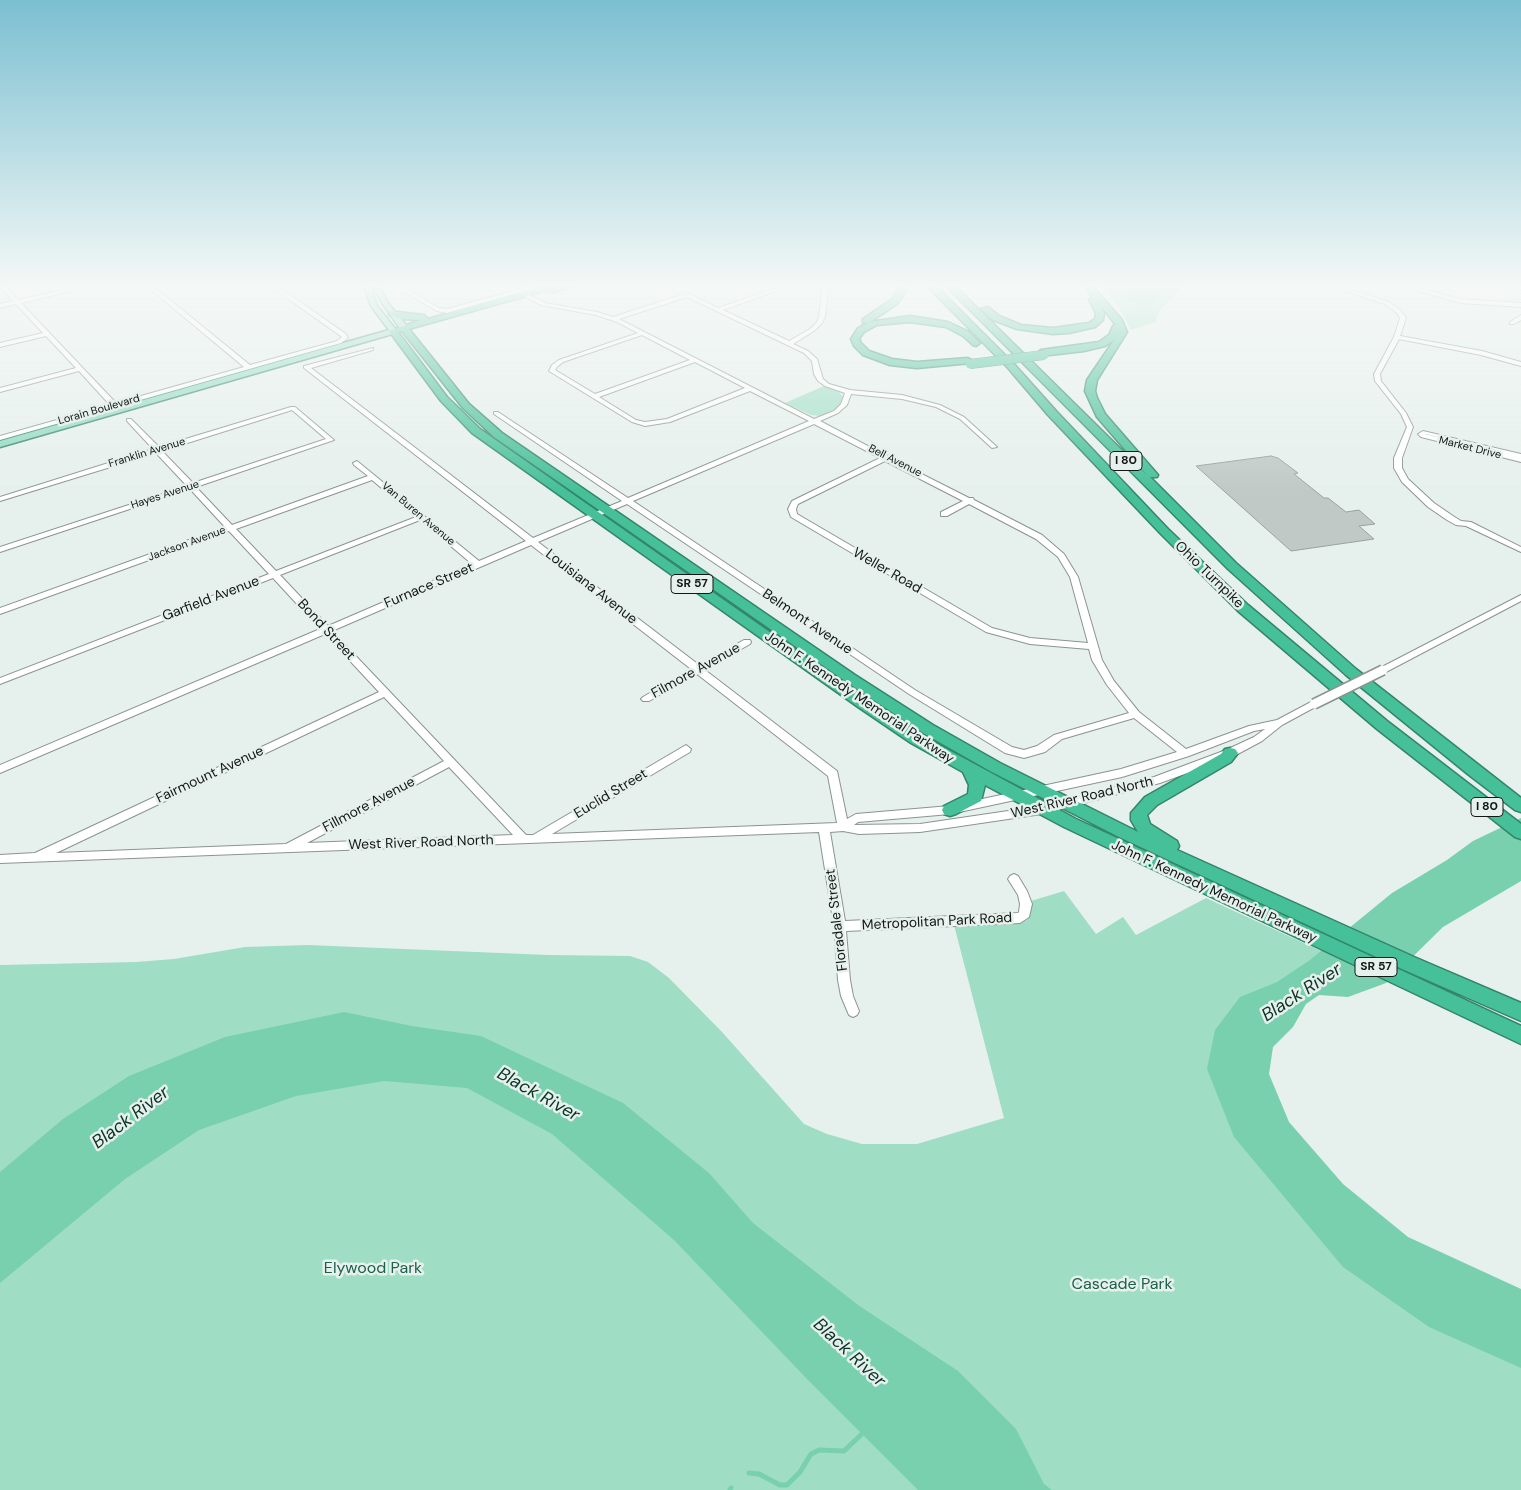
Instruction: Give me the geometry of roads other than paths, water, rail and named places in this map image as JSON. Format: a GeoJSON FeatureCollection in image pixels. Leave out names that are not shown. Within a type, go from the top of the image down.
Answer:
{"type":"FeatureCollection","features":[{"type":"Feature","properties":{"kind":"highway","name":"John F. Kennedy Memorial Parkway"},"geometry":{"type":"LineString","coordinates":[[413,353],[435,388],[467,424],[594,516],[916,739],[1042,810],[1521,1012]]}},
{"type":"Feature","properties":{"kind":"highway","name":"John F. Kennedy Memorial Parkway"},"geometry":{"type":"LineString","coordinates":[[423,353],[455,394],[479,420],[902,712],[960,748],[1065,804],[1207,870],[1235,892],[1521,1035]]}},
{"type":"Feature","properties":{"kind":"highway"},"geometry":{"type":"LineString","coordinates":[[856,353],[866,359],[900,368],[921,368],[1061,353]]}},
{"type":"Feature","properties":{"kind":"highway"},"geometry":{"type":"LineString","coordinates":[[866,353],[890,362],[917,365],[969,362]]}},
{"type":"Feature","properties":{"kind":"highway"},"geometry":{"type":"LineString","coordinates":[[986,353],[1052,414]]}},
{"type":"Feature","properties":{"kind":"highway","name":"Ohio Turnpike"},"geometry":{"type":"LineString","coordinates":[[998,353],[1052,414],[1243,608],[1332,685],[1452,781],[1521,833]]}},
{"type":"Feature","properties":{"kind":"highway","name":"Ohio Turnpike"},"geometry":{"type":"LineString","coordinates":[[1018,353],[1200,536],[1309,636],[1474,771],[1521,806]]}},
{"type":"Feature","properties":{"kind":"highway"},"geometry":{"type":"LineString","coordinates":[[1043,354],[1053,353]]}},
{"type":"Feature","properties":{"kind":"highway"},"geometry":{"type":"LineString","coordinates":[[1109,353],[1092,380],[1090,391],[1094,404],[1151,473],[1204,532],[1309,636]]}},
{"type":"Feature","properties":{"kind":"highway"},"geometry":{"type":"LineString","coordinates":[[1207,870],[1144,828],[1139,820],[1138,813],[1150,801],[1226,758],[1230,753]]}},
{"type":"Feature","properties":{"kind":"highway"},"geometry":{"type":"LineString","coordinates":[[950,810],[975,797],[977,785],[969,770]]}},
{"type":"Feature","properties":{"kind":"main road","name":"Lorain Boulevard"},"geometry":{"type":"LineString","coordinates":[[0,444],[318,353]]}},
{"type":"Feature","properties":{"kind":"main road","name":"Lorain Boulevard"},"geometry":{"type":"LineString","coordinates":[[0,450],[330,353]]}},
{"type":"Feature","properties":{"kind":"street"},"geometry":{"type":"LineString","coordinates":[[64,353],[115,406]]}},
{"type":"Feature","properties":{"kind":"street"},"geometry":{"type":"LineString","coordinates":[[231,353],[250,368]]}},
{"type":"Feature","properties":{"kind":"street","name":"Lorain Boulevard"},"geometry":{"type":"LineString","coordinates":[[0,438],[303,353]]}},
{"type":"Feature","properties":{"kind":"street","name":"Louisiana Avenue"},"geometry":{"type":"LineString","coordinates":[[358,353],[306,367],[833,774],[843,827]]}},
{"type":"Feature","properties":{"kind":"street"},"geometry":{"type":"LineString","coordinates":[[586,353],[561,361],[552,368],[554,374],[634,421],[652,424],[668,421],[751,388]]}},
{"type":"Feature","properties":{"kind":"street","name":"Bell Avenue"},"geometry":{"type":"LineString","coordinates":[[681,353],[1030,531],[1061,556],[1074,577],[1097,660],[1110,683],[1136,714],[1185,753]]}},
{"type":"Feature","properties":{"kind":"street"},"geometry":{"type":"LineString","coordinates":[[806,353],[815,360],[816,374],[827,385],[849,392],[891,395],[938,406],[962,418],[994,447]]}},
{"type":"Feature","properties":{"kind":"street"},"geometry":{"type":"LineString","coordinates":[[1389,353],[1378,374],[1378,381],[1404,414],[1410,427],[1398,458],[1400,471],[1413,490],[1431,505],[1459,523],[1458,525],[1521,556]]}},
{"type":"Feature","properties":{"kind":"street"},"geometry":{"type":"LineString","coordinates":[[1479,353],[1521,364]]}},
{"type":"Feature","properties":{"kind":"street"},"geometry":{"type":"LineString","coordinates":[[593,397],[695,360]]}},
{"type":"Feature","properties":{"kind":"street"},"geometry":{"type":"LineString","coordinates":[[0,390],[80,369]]}},
{"type":"Feature","properties":{"kind":"street","name":"Furnace Street"},"geometry":{"type":"LineString","coordinates":[[0,769],[816,421],[842,409],[849,392]]}},
{"type":"Feature","properties":{"kind":"street","name":"Hayes Avenue"},"geometry":{"type":"LineString","coordinates":[[0,550],[330,440],[293,408]]}},
{"type":"Feature","properties":{"kind":"street","name":"Franklin Avenue"},"geometry":{"type":"LineString","coordinates":[[0,499],[293,408]]}},
{"type":"Feature","properties":{"kind":"street","name":"Belmont Avenue"},"geometry":{"type":"LineString","coordinates":[[496,413],[912,692],[1009,750],[1024,754],[1041,749],[1058,737],[1136,714]]}},
{"type":"Feature","properties":{"kind":"street","name":"Bond Street"},"geometry":{"type":"LineString","coordinates":[[129,420],[451,762],[529,839]]}},
{"type":"Feature","properties":{"kind":"street","name":"Market Drive"},"geometry":{"type":"LineString","coordinates":[[1408,431],[1521,460]]}},
{"type":"Feature","properties":{"kind":"street","name":"Market Drive"},"geometry":{"type":"LineString","coordinates":[[1421,434],[1425,432],[1521,456]]}},
{"type":"Feature","properties":{"kind":"street","name":"Weller Road"},"geometry":{"type":"LineString","coordinates":[[887,457],[795,503],[792,509],[794,515],[989,630],[1030,641],[1093,646]]}},
{"type":"Feature","properties":{"kind":"street","name":"Van Buren Avenue"},"geometry":{"type":"LineString","coordinates":[[357,463],[478,565]]}},
{"type":"Feature","properties":{"kind":"street","name":"Jackson Avenue"},"geometry":{"type":"LineString","coordinates":[[0,611],[373,477]]}},
{"type":"Feature","properties":{"kind":"street"},"geometry":{"type":"LineString","coordinates":[[944,514],[970,500]]}},
{"type":"Feature","properties":{"kind":"street","name":"Garfield Avenue"},"geometry":{"type":"LineString","coordinates":[[0,681],[422,517]]}},
{"type":"Feature","properties":{"kind":"street"},"geometry":{"type":"LineString","coordinates":[[1459,523],[1468,524],[1521,550]]}},
{"type":"Feature","properties":{"kind":"street","name":"West River Road North"},"geometry":{"type":"LineString","coordinates":[[0,859],[843,827],[860,830],[920,828],[1042,810],[1156,780],[1230,753],[1258,739],[1279,723],[1314,704],[1521,598]]}},
{"type":"Feature","properties":{"kind":"street","name":"Filmore Avenue"},"geometry":{"type":"LineString","coordinates":[[646,699],[747,642]]}},
{"type":"Feature","properties":{"kind":"street","name":"Fairmount Avenue"},"geometry":{"type":"LineString","coordinates":[[35,858],[385,692]]}},
{"type":"Feature","properties":{"kind":"street","name":"West River Road North"},"geometry":{"type":"LineString","coordinates":[[843,827],[856,818],[950,810],[1122,773],[1185,753],[1252,728],[1279,723]]}},
{"type":"Feature","properties":{"kind":"street","name":"Euclid Street"},"geometry":{"type":"LineString","coordinates":[[529,839],[686,749]]}},
{"type":"Feature","properties":{"kind":"street","name":"Fillmore Avenue"},"geometry":{"type":"LineString","coordinates":[[287,848],[451,762]]}},
{"type":"Feature","properties":{"kind":"street","name":"Floradale Street"},"geometry":{"type":"LineString","coordinates":[[824,828],[840,926],[844,980],[847,996],[853,1011]]}},
{"type":"Feature","properties":{"kind":"street","name":"Metropolitan Park Road"},"geometry":{"type":"LineString","coordinates":[[840,926],[1020,918],[1025,914],[1026,904],[1023,894],[1014,879]]}},
{"type":"Feature","properties":{"kind":"water","name":"Black River"},"geometry":{"type":"Polygon","coordinates":[[[1521,818],[1521,881],[1443,927],[1386,983],[1348,997],[1319,995],[1306,1004],[1293,1027],[1273,1047],[1269,1074],[1289,1122],[1343,1184],[1408,1237],[1521,1289],[1521,1368],[1429,1327],[1343,1267],[1234,1137],[1207,1069],[1215,1030],[1240,997],[1277,982],[1310,960],[1392,893],[1447,860],[1473,841],[1521,818]]]}},
{"type":"Feature","properties":{"kind":"water","name":"Black River"},"geometry":{"type":"Polygon","coordinates":[[[344,1012],[412,1026],[481,1036],[623,1103],[709,1173],[753,1223],[858,1305],[958,1371],[1016,1429],[1044,1484],[1052,1490],[918,1490],[807,1379],[674,1240],[552,1134],[467,1088],[384,1081],[296,1096],[199,1130],[125,1179],[0,1283],[0,1172],[63,1119],[129,1076],[225,1037],[344,1012]]]}},
{"type":"Feature","properties":{"kind":"waterway"},"geometry":{"type":"LineString","coordinates":[[749,1473],[759,1474],[780,1485],[787,1485],[800,1472],[811,1454],[819,1450],[844,1451],[865,1431]]}},
{"type":"Feature","properties":{"kind":"park label","name":"Elywood Park"},"geometry":{"type":"Point","coordinates":[373,1269]}},
{"type":"Feature","properties":{"kind":"park label","name":"Cascade Park"},"geometry":{"type":"Point","coordinates":[1122,1285]}}]}
